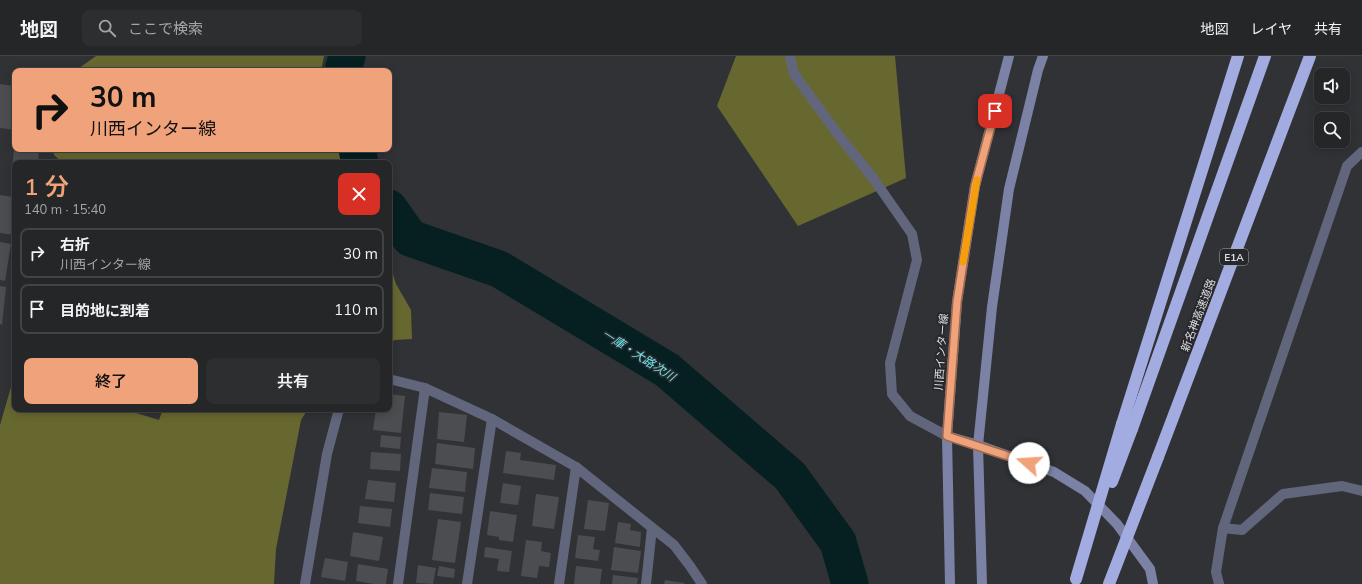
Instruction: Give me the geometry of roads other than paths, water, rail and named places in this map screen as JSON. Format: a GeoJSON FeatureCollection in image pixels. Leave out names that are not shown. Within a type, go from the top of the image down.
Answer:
{"type":"FeatureCollection","features":[{"type":"Feature","properties":{"kind":"highway"},"geometry":{"type":"LineString","coordinates":[[1075,581],[1127,427],[1238,56]]}},
{"type":"Feature","properties":{"kind":"highway","name":"新名神高速道路"},"geometry":{"type":"LineString","coordinates":[[1127,427],[1265,56]]}},
{"type":"Feature","properties":{"kind":"highway","name":"新名神高速道路"},"geometry":{"type":"LineString","coordinates":[[1109,584],[1310,56]]}},
{"type":"Feature","properties":{"kind":"main road","name":"川西インター線"},"geometry":{"type":"LineString","coordinates":[[950,584],[947,436],[957,302],[974,193],[1009,56]]}},
{"type":"Feature","properties":{"kind":"main road"},"geometry":{"type":"LineString","coordinates":[[982,584],[978,445],[992,307],[1009,189],[1038,70],[1043,56]]}},
{"type":"Feature","properties":{"kind":"main road"},"geometry":{"type":"LineString","coordinates":[[947,436],[978,445],[1054,472],[1085,491],[1121,529],[1150,569],[1153,584]]}},
{"type":"Feature","properties":{"kind":"street"},"geometry":{"type":"LineString","coordinates":[[790,56],[794,74],[840,137],[873,178],[912,234],[917,260],[890,363],[892,394],[910,416],[947,436]]}},
{"type":"Feature","properties":{"kind":"street"},"geometry":{"type":"LineString","coordinates":[[1219,584],[1216,572],[1223,528],[1347,166],[1362,152]]}},
{"type":"Feature","properties":{"kind":"street"},"geometry":{"type":"LineString","coordinates":[[392,380],[425,388],[492,419],[576,467],[674,545],[702,584]]}},
{"type":"Feature","properties":{"kind":"street"},"geometry":{"type":"LineString","coordinates":[[398,584],[425,388]]}},
{"type":"Feature","properties":{"kind":"street"},"geometry":{"type":"LineString","coordinates":[[305,584],[327,454],[338,412]]}},
{"type":"Feature","properties":{"kind":"street"},"geometry":{"type":"LineString","coordinates":[[468,584],[492,419]]}},
{"type":"Feature","properties":{"kind":"street"},"geometry":{"type":"LineString","coordinates":[[560,584],[576,467]]}},
{"type":"Feature","properties":{"kind":"street"},"geometry":{"type":"LineString","coordinates":[[1223,528],[1242,530],[1282,494],[1342,486],[1362,491]]}},
{"type":"Feature","properties":{"kind":"street"},"geometry":{"type":"LineString","coordinates":[[646,584],[652,528]]}},
{"type":"Feature","properties":{"kind":"waterway","name":"一庫・大路次川"},"geometry":{"type":"LineString","coordinates":[[344,68],[347,56]]}},
{"type":"Feature","properties":{"kind":"waterway","name":"一庫・大路次川"},"geometry":{"type":"LineString","coordinates":[[358,152],[359,160]]}},
{"type":"Feature","properties":{"kind":"waterway","name":"一庫・大路次川"},"geometry":{"type":"LineString","coordinates":[[392,212],[410,238],[499,269],[667,370],[790,476],[838,542],[850,584]]}}]}
